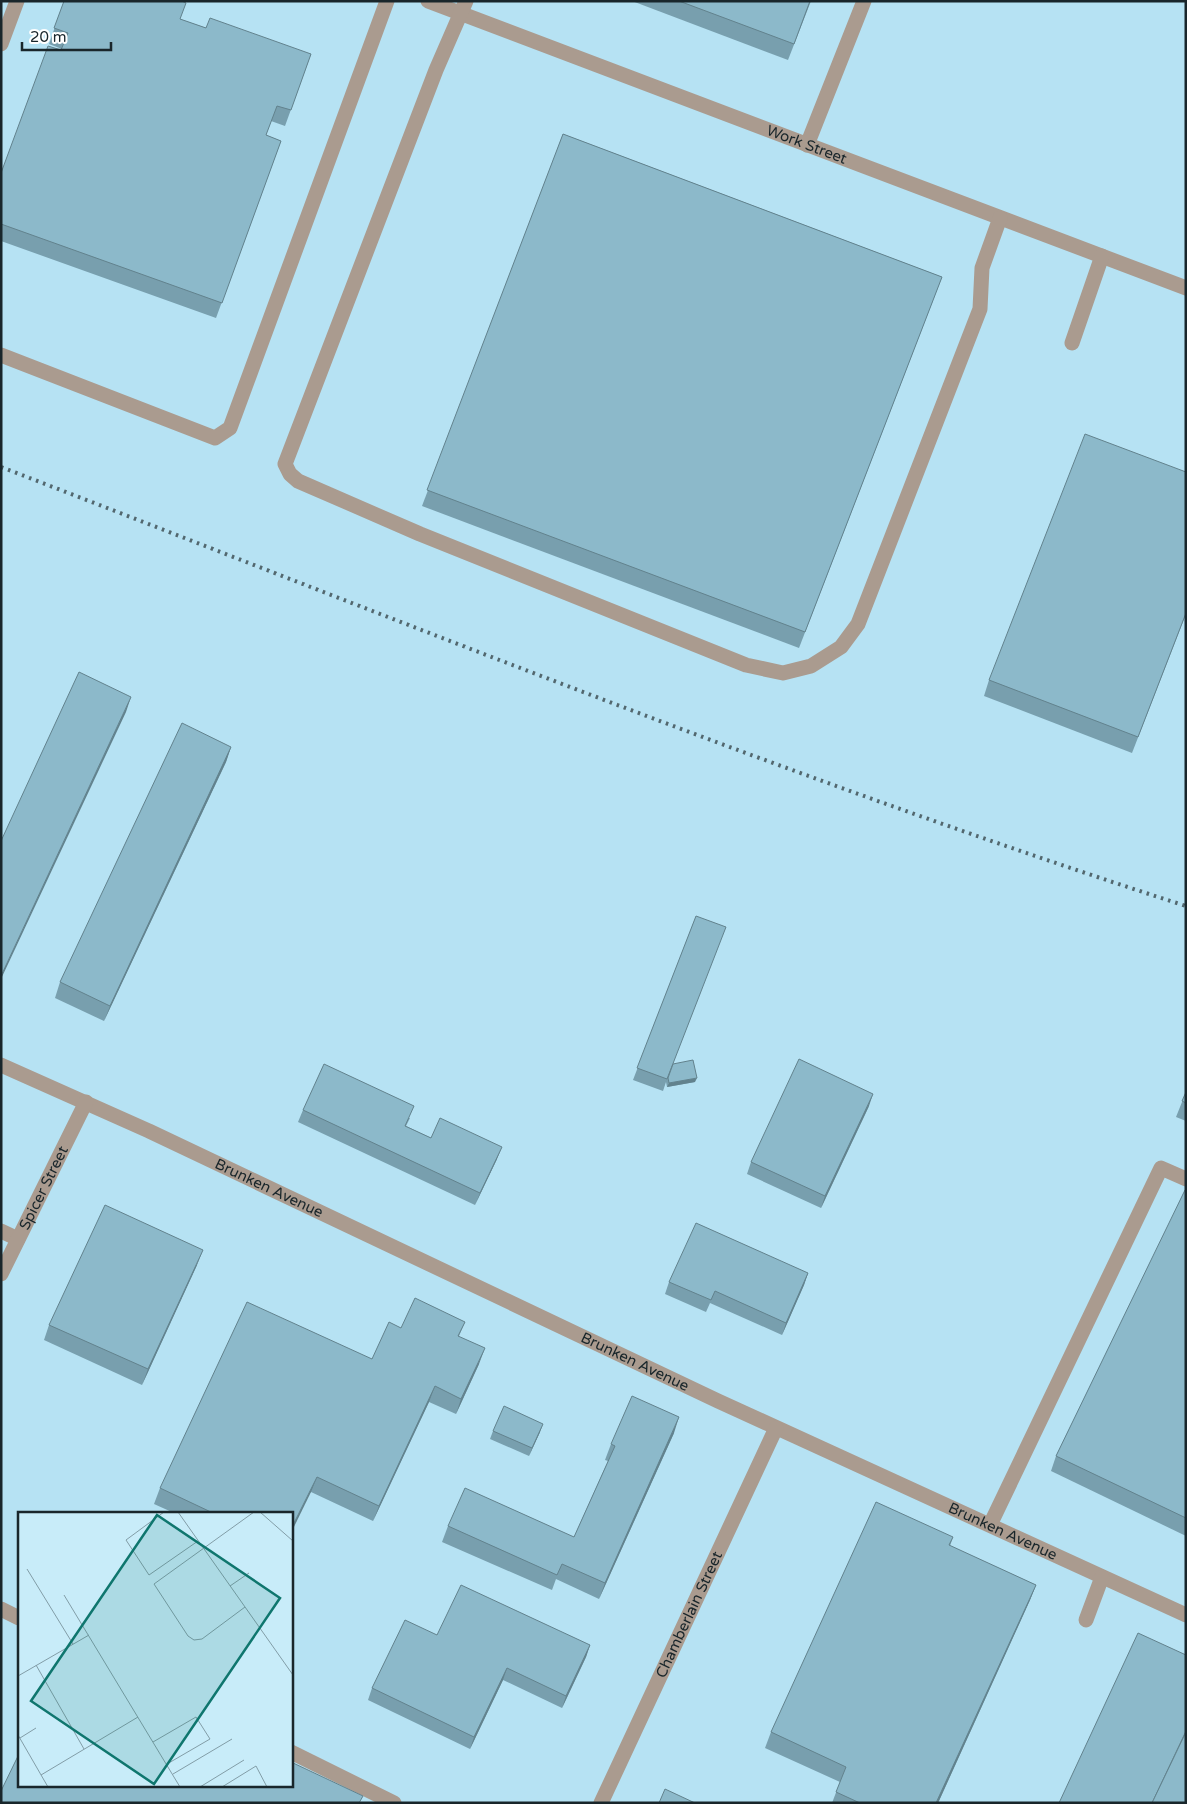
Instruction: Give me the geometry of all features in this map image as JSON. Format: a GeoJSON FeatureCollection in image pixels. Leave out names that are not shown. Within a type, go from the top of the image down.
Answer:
{"type":"FeatureCollection","features":[{"type":"Feature","properties":{"kind":"street"},"geometry":{"type":"LineString","coordinates":[[1,44],[17,1]]}},
{"type":"Feature","properties":{"kind":"street"},"geometry":{"type":"LineString","coordinates":[[1,355],[215,438],[230,428],[387,1]]}},
{"type":"Feature","properties":{"kind":"street","name":"Work Street"},"geometry":{"type":"LineString","coordinates":[[428,1],[464,8],[808,145],[1186,288]]}},
{"type":"Feature","properties":{"kind":"street"},"geometry":{"type":"LineString","coordinates":[[808,145],[864,1]]}},
{"type":"Feature","properties":{"kind":"street"},"geometry":{"type":"LineString","coordinates":[[464,8],[436,70],[285,464],[290,474],[298,481],[420,534],[746,664],[783,673],[811,666],[841,647],[858,624],[980,309],[982,268],[1000,218]]}},
{"type":"Feature","properties":{"kind":"street"},"geometry":{"type":"LineString","coordinates":[[1072,343],[1102,256]]}},
{"type":"Feature","properties":{"kind":"street","name":"Brunken Avenue"},"geometry":{"type":"LineString","coordinates":[[1,1065],[86,1102],[776,1428],[1185,1613]]}},
{"type":"Feature","properties":{"kind":"street","name":"Spicer Street"},"geometry":{"type":"LineString","coordinates":[[1,1274],[86,1102]]}},
{"type":"Feature","properties":{"kind":"street"},"geometry":{"type":"LineString","coordinates":[[990,1525],[1161,1168],[1186,1178]]}},
{"type":"Feature","properties":{"kind":"street"},"geometry":{"type":"LineString","coordinates":[[1,1231],[18,1239]]}},
{"type":"Feature","properties":{"kind":"street","name":"Chamberlain Street"},"geometry":{"type":"LineString","coordinates":[[601,1803],[776,1428]]}},
{"type":"Feature","properties":{"kind":"street"},"geometry":{"type":"LineString","coordinates":[[1086,1620],[1102,1577]]}},
{"type":"Feature","properties":{"kind":"street"},"geometry":{"type":"LineString","coordinates":[[1,1609],[18,1618]]}},
{"type":"Feature","properties":{"kind":"street"},"geometry":{"type":"LineString","coordinates":[[292,1752],[394,1803]]}},
{"type":"Feature","properties":{"kind":"shaded area"},"geometry":{"type":"Polygon","coordinates":[[[1,1],[1186,1],[1186,1803],[1,1803],[1,1]]]}},
{"type":"Feature","properties":{"kind":"building"},"geometry":{"type":"Polygon","coordinates":[[[64,1],[182,1],[186,3],[180,19],[206,28],[210,18],[311,54],[291,110],[277,106],[266,135],[281,141],[222,303],[1,224],[1,173],[48,46],[61,50],[68,33],[54,28],[64,1]]]}},
{"type":"Feature","properties":{"kind":"building"},"geometry":{"type":"Polygon","coordinates":[[[679,1],[810,1],[794,44],[679,1]]]}},
{"type":"Feature","properties":{"kind":"building"},"geometry":{"type":"Polygon","coordinates":[[[563,134],[942,277],[805,632],[427,490],[563,134]]]}},
{"type":"Feature","properties":{"kind":"building"},"geometry":{"type":"Polygon","coordinates":[[[1085,434],[1186,472],[1186,613],[1138,737],[989,680],[1085,434]]]}},
{"type":"Feature","properties":{"kind":"building"},"geometry":{"type":"Polygon","coordinates":[[[79,672],[131,697],[1,976],[1,841],[79,672]]]}},
{"type":"Feature","properties":{"kind":"building"},"geometry":{"type":"Polygon","coordinates":[[[182,723],[231,747],[110,1006],[60,982],[182,723]]]}},
{"type":"Feature","properties":{"kind":"building"},"geometry":{"type":"Polygon","coordinates":[[[696,916],[726,927],[667,1079],[637,1068],[696,916]]]}},
{"type":"Feature","properties":{"kind":"building"},"geometry":{"type":"Polygon","coordinates":[[[799,1059],[873,1094],[825,1196],[751,1162],[799,1059]]]}},
{"type":"Feature","properties":{"kind":"building"},"geometry":{"type":"Polygon","coordinates":[[[693,1060],[697,1078],[669,1083],[668,1078],[673,1064],[693,1060]]]}},
{"type":"Feature","properties":{"kind":"building"},"geometry":{"type":"Polygon","coordinates":[[[324,1064],[414,1106],[405,1126],[431,1138],[440,1118],[502,1147],[480,1193],[303,1110],[324,1064]]]}},
{"type":"Feature","properties":{"kind":"building"},"geometry":{"type":"Polygon","coordinates":[[[1186,1092],[1186,1103],[1182,1101],[1186,1092]]]}},
{"type":"Feature","properties":{"kind":"building"},"geometry":{"type":"Polygon","coordinates":[[[1186,1190],[1186,1518],[1056,1456],[1186,1190]]]}},
{"type":"Feature","properties":{"kind":"building"},"geometry":{"type":"Polygon","coordinates":[[[105,1205],[203,1250],[148,1369],[49,1325],[105,1205]]]}},
{"type":"Feature","properties":{"kind":"building"},"geometry":{"type":"Polygon","coordinates":[[[696,1223],[808,1273],[786,1323],[715,1291],[711,1300],[669,1282],[696,1223]]]}},
{"type":"Feature","properties":{"kind":"building"},"geometry":{"type":"Polygon","coordinates":[[[415,1298],[465,1322],[458,1336],[485,1348],[461,1399],[435,1386],[379,1506],[317,1477],[292,1527],[292,1512],[211,1512],[160,1488],[247,1302],[372,1359],[389,1322],[401,1328],[415,1298]]]}},
{"type":"Feature","properties":{"kind":"building"},"geometry":{"type":"Polygon","coordinates":[[[632,1396],[679,1417],[605,1583],[562,1564],[557,1575],[448,1526],[465,1488],[574,1537],[615,1446],[611,1444],[632,1396]]]}},
{"type":"Feature","properties":{"kind":"building"},"geometry":{"type":"Polygon","coordinates":[[[504,1406],[543,1424],[532,1448],[493,1431],[504,1406]]]}},
{"type":"Feature","properties":{"kind":"building"},"geometry":{"type":"Polygon","coordinates":[[[876,1502],[953,1537],[949,1545],[1036,1585],[936,1803],[860,1803],[836,1792],[846,1767],[771,1732],[876,1502]]]}},
{"type":"Feature","properties":{"kind":"building"},"geometry":{"type":"Polygon","coordinates":[[[461,1585],[590,1645],[566,1696],[507,1668],[474,1737],[372,1688],[405,1620],[437,1635],[461,1585]]]}},
{"type":"Feature","properties":{"kind":"building"},"geometry":{"type":"Polygon","coordinates":[[[1138,1633],[1186,1655],[1186,1731],[1152,1803],[1059,1803],[1138,1633]]]}},
{"type":"Feature","properties":{"kind":"building"},"geometry":{"type":"Polygon","coordinates":[[[1186,1732],[1186,1803],[1152,1803],[1186,1732]]]}},
{"type":"Feature","properties":{"kind":"building"},"geometry":{"type":"Polygon","coordinates":[[[18,1756],[18,1786],[292,1786],[292,1762],[363,1796],[359,1803],[1,1803],[1,1791],[18,1756]]]}},
{"type":"Feature","properties":{"kind":"building"},"geometry":{"type":"Polygon","coordinates":[[[665,1789],[695,1803],[659,1803],[665,1789]]]}},
{"type":"Feature","properties":{"kind":"railway"},"geometry":{"type":"LineString","coordinates":[[1,467],[590,695],[738,750],[1036,856],[1186,906]]}}]}
